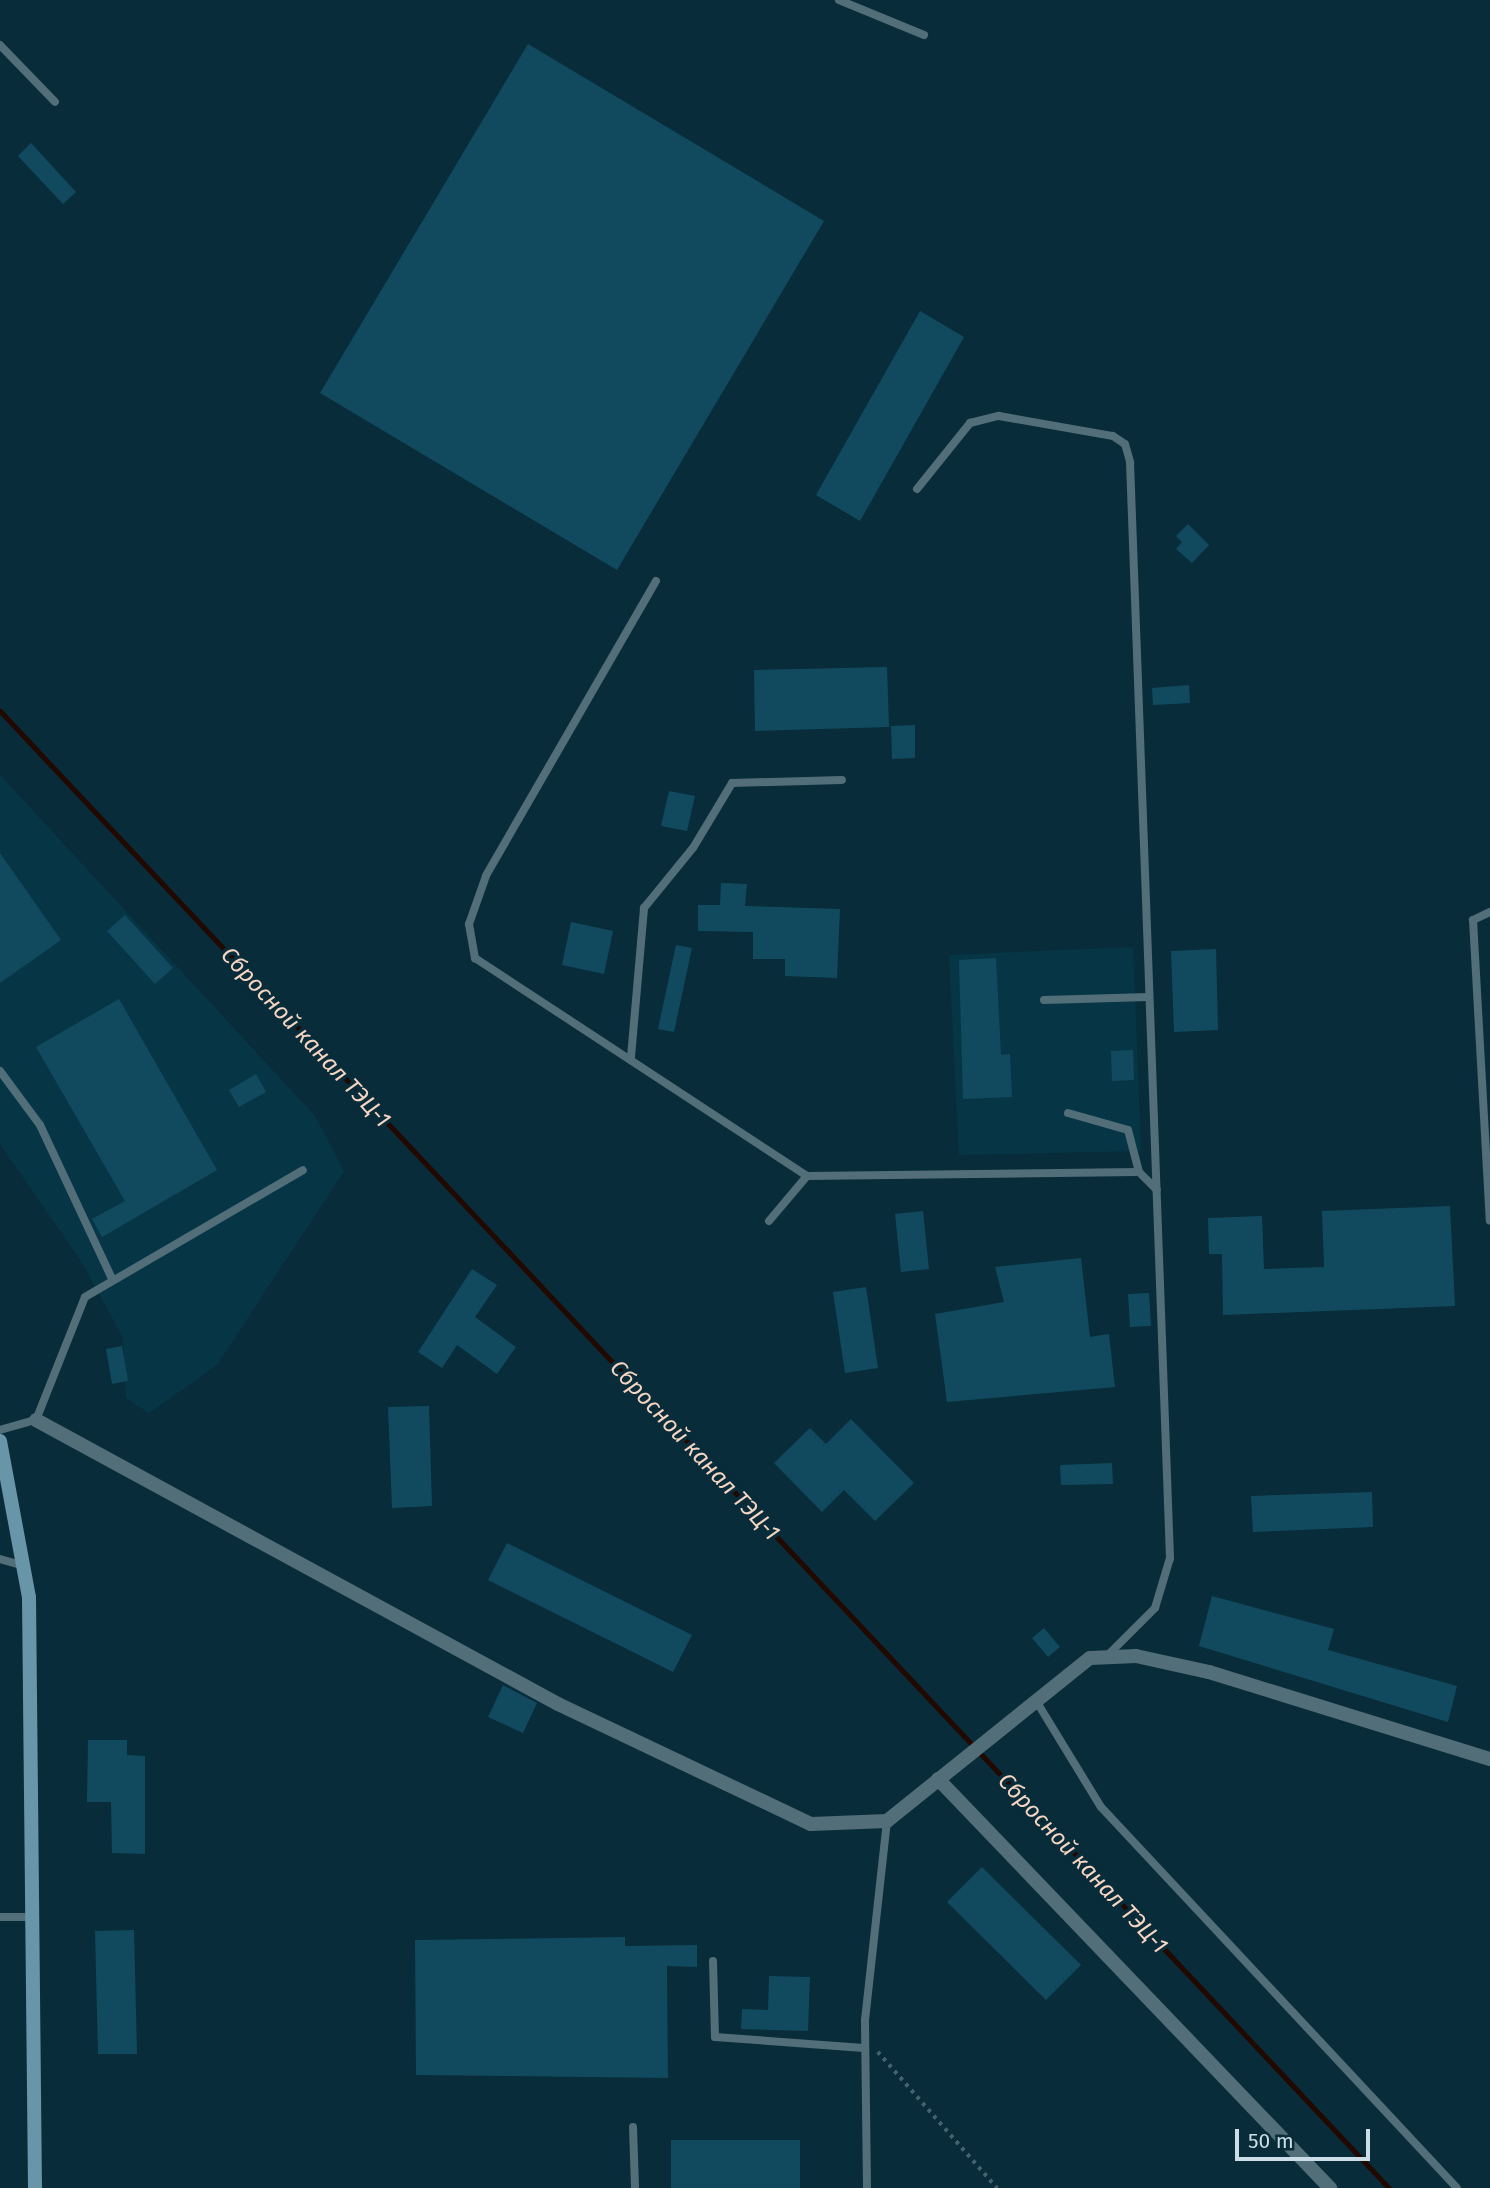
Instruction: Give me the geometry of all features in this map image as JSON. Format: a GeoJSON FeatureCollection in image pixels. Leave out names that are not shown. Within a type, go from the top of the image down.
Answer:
{"type":"FeatureCollection","features":[{"type":"Feature","properties":{"kind":"main road"},"geometry":{"type":"LineString","coordinates":[[0,1441],[25,1566],[33,1917],[35,2188]]}},
{"type":"Feature","properties":{"kind":"street"},"geometry":{"type":"LineString","coordinates":[[36,1420],[558,1704],[752,1799],[811,1824],[887,1821],[1035,1699],[1090,1658],[1136,1656],[1209,1672],[1490,1759]]}},
{"type":"Feature","properties":{"kind":"street"},"geometry":{"type":"LineString","coordinates":[[938,1779],[1330,2188]]}},
{"type":"Feature","properties":{"kind":"lane"},"geometry":{"type":"LineString","coordinates":[[839,0],[924,35]]}},
{"type":"Feature","properties":{"kind":"lane"},"geometry":{"type":"LineString","coordinates":[[0,45],[55,102]]}},
{"type":"Feature","properties":{"kind":"lane"},"geometry":{"type":"LineString","coordinates":[[917,489],[970,423],[999,416],[1064,424],[1125,444],[1150,997],[1170,1558],[1155,1608],[1106,1657]]}},
{"type":"Feature","properties":{"kind":"lane"},"geometry":{"type":"LineString","coordinates":[[656,581],[486,876],[469,924],[475,958],[631,1057],[807,1176],[1139,1172]]}},
{"type":"Feature","properties":{"kind":"lane"},"geometry":{"type":"LineString","coordinates":[[631,1057],[644,908],[693,848],[732,783],[842,780]]}},
{"type":"Feature","properties":{"kind":"lane"},"geometry":{"type":"LineString","coordinates":[[1490,912],[1472,920],[1490,1222]]}},
{"type":"Feature","properties":{"kind":"lane"},"geometry":{"type":"LineString","coordinates":[[1044,1000],[1150,997]]}},
{"type":"Feature","properties":{"kind":"lane"},"geometry":{"type":"LineString","coordinates":[[0,1071],[40,1125],[112,1279]]}},
{"type":"Feature","properties":{"kind":"lane"},"geometry":{"type":"LineString","coordinates":[[1068,1113],[1128,1130],[1139,1172],[1157,1190]]}},
{"type":"Feature","properties":{"kind":"lane"},"geometry":{"type":"LineString","coordinates":[[0,1430],[36,1420],[85,1297],[303,1170]]}},
{"type":"Feature","properties":{"kind":"lane"},"geometry":{"type":"LineString","coordinates":[[769,1221],[807,1176]]}},
{"type":"Feature","properties":{"kind":"lane"},"geometry":{"type":"LineString","coordinates":[[0,1559],[25,1566]]}},
{"type":"Feature","properties":{"kind":"lane"},"geometry":{"type":"LineString","coordinates":[[1035,1699],[1101,1807],[1457,2188]]}},
{"type":"Feature","properties":{"kind":"lane"},"geometry":{"type":"LineString","coordinates":[[867,2188],[864,2038],[887,1821]]}},
{"type":"Feature","properties":{"kind":"lane"},"geometry":{"type":"LineString","coordinates":[[0,1917],[33,1917]]}},
{"type":"Feature","properties":{"kind":"lane"},"geometry":{"type":"LineString","coordinates":[[713,1961],[715,2037],[864,2048]]}},
{"type":"Feature","properties":{"kind":"lane"},"geometry":{"type":"LineString","coordinates":[[633,2127],[635,2188]]}},
{"type":"Feature","properties":{"kind":"path"},"geometry":{"type":"LineString","coordinates":[[864,2038],[998,2188]]}},
{"type":"Feature","properties":{"kind":"shaded area"},"geometry":{"type":"Polygon","coordinates":[[[0,775],[315,1116],[344,1171],[217,1365],[149,1413],[126,1398],[123,1338],[83,1264],[0,1144],[0,775]]]}},
{"type":"Feature","properties":{"kind":"shaded area"},"geometry":{"type":"Polygon","coordinates":[[[1133,947],[1141,1151],[959,1155],[949,955],[1133,947]]]}},
{"type":"Feature","properties":{"kind":"building"},"geometry":{"type":"Polygon","coordinates":[[[528,44],[824,221],[617,570],[320,393],[528,44]]]}},
{"type":"Feature","properties":{"kind":"building"},"geometry":{"type":"Polygon","coordinates":[[[31,143],[76,192],[63,204],[18,156],[31,143]]]}},
{"type":"Feature","properties":{"kind":"building"},"geometry":{"type":"Polygon","coordinates":[[[920,311],[964,337],[860,521],[816,495],[920,311]]]}},
{"type":"Feature","properties":{"kind":"building"},"geometry":{"type":"Polygon","coordinates":[[[1188,524],[1209,545],[1192,563],[1176,549],[1182,542],[1176,536],[1188,524]]]}},
{"type":"Feature","properties":{"kind":"building"},"geometry":{"type":"Polygon","coordinates":[[[887,667],[889,727],[755,731],[754,670],[887,667]]]}},
{"type":"Feature","properties":{"kind":"building"},"geometry":{"type":"Polygon","coordinates":[[[1189,685],[1190,703],[1153,705],[1152,688],[1189,685]]]}},
{"type":"Feature","properties":{"kind":"building"},"geometry":{"type":"Polygon","coordinates":[[[915,725],[915,758],[892,759],[891,726],[915,725]]]}},
{"type":"Feature","properties":{"kind":"building"},"geometry":{"type":"Polygon","coordinates":[[[669,791],[695,796],[687,831],[661,826],[669,791]]]}},
{"type":"Feature","properties":{"kind":"building"},"geometry":{"type":"Polygon","coordinates":[[[0,853],[61,940],[0,983],[0,853]]]}},
{"type":"Feature","properties":{"kind":"building"},"geometry":{"type":"Polygon","coordinates":[[[721,883],[747,884],[745,906],[840,909],[837,978],[785,976],[785,959],[753,959],[753,932],[698,931],[698,905],[720,905],[721,883]]]}},
{"type":"Feature","properties":{"kind":"building"},"geometry":{"type":"Polygon","coordinates":[[[125,915],[173,968],[155,984],[107,931],[125,915]]]}},
{"type":"Feature","properties":{"kind":"building"},"geometry":{"type":"Polygon","coordinates":[[[571,922],[613,931],[604,974],[562,965],[571,922]]]}},
{"type":"Feature","properties":{"kind":"building"},"geometry":{"type":"Polygon","coordinates":[[[676,945],[692,948],[674,1032],[658,1029],[676,945]]]}},
{"type":"Feature","properties":{"kind":"building"},"geometry":{"type":"Polygon","coordinates":[[[1216,949],[1218,1030],[1174,1032],[1171,951],[1216,949]]]}},
{"type":"Feature","properties":{"kind":"building"},"geometry":{"type":"Polygon","coordinates":[[[996,958],[1001,1055],[1010,1054],[1012,1097],[963,1099],[959,960],[996,958]]]}},
{"type":"Feature","properties":{"kind":"building"},"geometry":{"type":"Polygon","coordinates":[[[119,999],[217,1170],[102,1237],[92,1219],[125,1201],[36,1047],[119,999]]]}},
{"type":"Feature","properties":{"kind":"building"},"geometry":{"type":"Polygon","coordinates":[[[1133,1050],[1134,1080],[1112,1081],[1111,1051],[1133,1050]]]}},
{"type":"Feature","properties":{"kind":"building"},"geometry":{"type":"Polygon","coordinates":[[[256,1074],[266,1092],[239,1107],[229,1090],[256,1074]]]}},
{"type":"Feature","properties":{"kind":"building"},"geometry":{"type":"Polygon","coordinates":[[[1450,1206],[1455,1306],[1223,1315],[1222,1254],[1209,1254],[1208,1218],[1262,1216],[1264,1269],[1324,1267],[1322,1211],[1450,1206]]]}},
{"type":"Feature","properties":{"kind":"building"},"geometry":{"type":"Polygon","coordinates":[[[923,1211],[929,1269],[901,1272],[895,1214],[923,1211]]]}},
{"type":"Feature","properties":{"kind":"building"},"geometry":{"type":"Polygon","coordinates":[[[1081,1258],[1090,1337],[1109,1334],[1115,1387],[947,1402],[935,1314],[1004,1302],[995,1267],[1081,1258]]]}},
{"type":"Feature","properties":{"kind":"building"},"geometry":{"type":"Polygon","coordinates":[[[472,1269],[497,1285],[475,1317],[516,1347],[497,1374],[457,1345],[442,1368],[418,1352],[472,1269]]]}},
{"type":"Feature","properties":{"kind":"building"},"geometry":{"type":"Polygon","coordinates":[[[866,1287],[878,1368],[845,1373],[833,1292],[866,1287]]]}},
{"type":"Feature","properties":{"kind":"building"},"geometry":{"type":"Polygon","coordinates":[[[1149,1293],[1151,1326],[1130,1327],[1128,1294],[1149,1293]]]}},
{"type":"Feature","properties":{"kind":"building"},"geometry":{"type":"Polygon","coordinates":[[[122,1346],[128,1381],[112,1384],[106,1349],[122,1346]]]}},
{"type":"Feature","properties":{"kind":"building"},"geometry":{"type":"Polygon","coordinates":[[[429,1406],[432,1506],[392,1508],[388,1407],[429,1406]]]}},
{"type":"Feature","properties":{"kind":"building"},"geometry":{"type":"Polygon","coordinates":[[[851,1419],[914,1483],[875,1521],[844,1490],[822,1512],[774,1463],[810,1428],[826,1444],[851,1419]]]}},
{"type":"Feature","properties":{"kind":"building"},"geometry":{"type":"Polygon","coordinates":[[[1112,1463],[1113,1484],[1061,1485],[1060,1465],[1112,1463]]]}},
{"type":"Feature","properties":{"kind":"building"},"geometry":{"type":"Polygon","coordinates":[[[1372,1492],[1373,1527],[1253,1532],[1251,1496],[1372,1492]]]}},
{"type":"Feature","properties":{"kind":"building"},"geometry":{"type":"Polygon","coordinates":[[[507,1543],[692,1635],[673,1672],[488,1580],[507,1543]]]}},
{"type":"Feature","properties":{"kind":"building"},"geometry":{"type":"Polygon","coordinates":[[[1212,1596],[1334,1629],[1328,1650],[1457,1686],[1448,1722],[1199,1646],[1212,1596]]]}},
{"type":"Feature","properties":{"kind":"building"},"geometry":{"type":"Polygon","coordinates":[[[1044,1628],[1060,1647],[1048,1657],[1032,1638],[1044,1628]]]}},
{"type":"Feature","properties":{"kind":"building"},"geometry":{"type":"Polygon","coordinates":[[[503,1685],[537,1703],[523,1733],[488,1717],[503,1685]]]}},
{"type":"Feature","properties":{"kind":"building"},"geometry":{"type":"Polygon","coordinates":[[[88,1740],[127,1740],[127,1755],[145,1756],[145,1854],[112,1853],[111,1802],[87,1802],[88,1740]]]}},
{"type":"Feature","properties":{"kind":"building"},"geometry":{"type":"Polygon","coordinates":[[[982,1867],[1081,1965],[1046,2000],[947,1902],[982,1867]]]}},
{"type":"Feature","properties":{"kind":"building"},"geometry":{"type":"Polygon","coordinates":[[[134,1930],[137,2054],[98,2054],[95,1931],[134,1930]]]}},
{"type":"Feature","properties":{"kind":"building"},"geometry":{"type":"Polygon","coordinates":[[[625,1937],[625,1946],[697,1945],[697,1967],[667,1966],[668,2078],[416,2075],[415,1940],[625,1937]]]}},
{"type":"Feature","properties":{"kind":"building"},"geometry":{"type":"Polygon","coordinates":[[[769,1976],[810,1977],[808,2031],[741,2029],[742,2009],[768,2010],[769,1976]]]}},
{"type":"Feature","properties":{"kind":"building"},"geometry":{"type":"Polygon","coordinates":[[[671,2140],[800,2140],[800,2188],[671,2188],[671,2140]]]}},
{"type":"Feature","properties":{"kind":"waterway","name":"Сбросной канал ТЭЦ-1"},"geometry":{"type":"LineString","coordinates":[[0,711],[1389,2188]]}}]}
